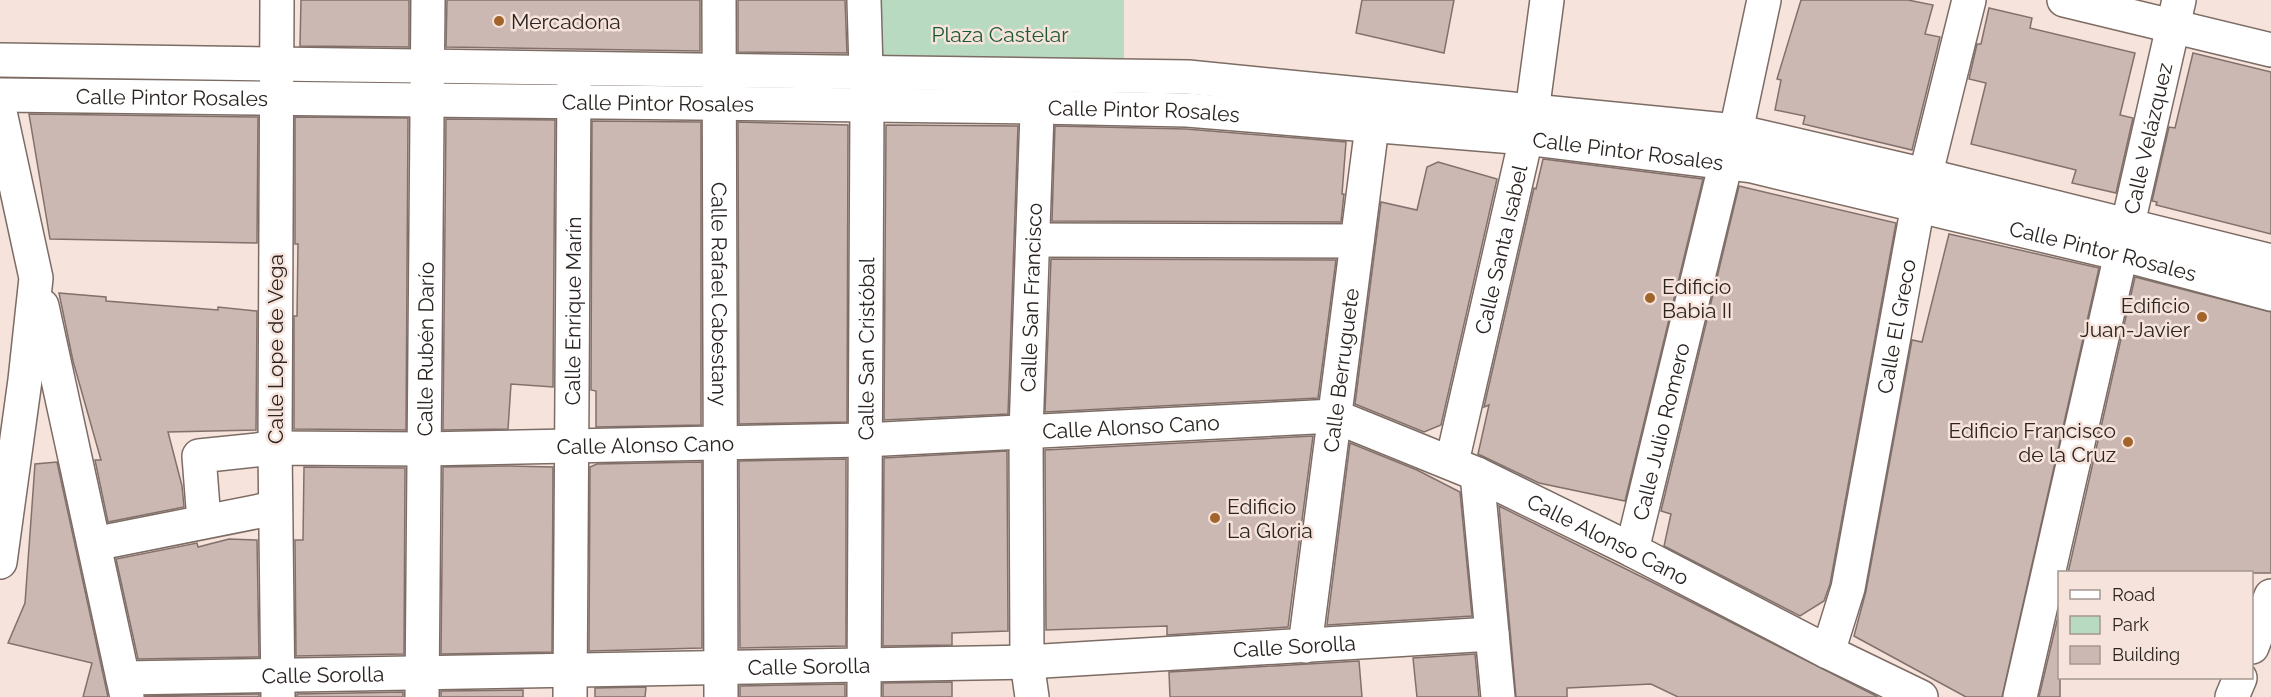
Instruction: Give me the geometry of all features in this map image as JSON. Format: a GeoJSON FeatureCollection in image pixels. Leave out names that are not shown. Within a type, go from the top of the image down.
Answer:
{"type":"FeatureCollection","features":[{"type":"Feature","properties":{"kind":"street","name":"Calle Lope de Vega"},"geometry":{"type":"LineString","coordinates":[[278,0],[275,448],[278,686]]}},
{"type":"Feature","properties":{"kind":"street","name":"Calle Rubén Darío"},"geometry":{"type":"LineString","coordinates":[[422,685],[428,0]]}},
{"type":"Feature","properties":{"kind":"street","name":"Calle Rafael Cabestany"},"geometry":{"type":"LineString","coordinates":[[718,0],[721,682]]}},
{"type":"Feature","properties":{"kind":"street","name":"Calle San Cristóbal"},"geometry":{"type":"LineString","coordinates":[[863,681],[867,89],[864,0]]}},
{"type":"Feature","properties":{"kind":"street","name":"Calle Santa Isabel"},"geometry":{"type":"LineString","coordinates":[[1498,697],[1492,634],[1465,468],[1529,125],[1547,0]]}},
{"type":"Feature","properties":{"kind":"street","name":"Calle Julio Romero"},"geometry":{"type":"LineString","coordinates":[[1632,550],[1726,162],[1736,131],[1764,0]]}},
{"type":"Feature","properties":{"kind":"street","name":"Calle El Greco"},"geometry":{"type":"LineString","coordinates":[[1828,652],[1848,588],[1921,190],[1969,0]]}},
{"type":"Feature","properties":{"kind":"street"},"geometry":{"type":"LineString","coordinates":[[2064,0],[2176,13],[2271,50]]}},
{"type":"Feature","properties":{"kind":"street","name":"Calle Velázquez"},"geometry":{"type":"LineString","coordinates":[[2020,697],[2176,13]]}},
{"type":"Feature","properties":{"kind":"street","name":"Calle Pintor Rosales"},"geometry":{"type":"LineString","coordinates":[[0,60],[277,65],[427,84]]}},
{"type":"Feature","properties":{"kind":"street","name":"Calle Pintor Rosales"},"geometry":{"type":"LineString","coordinates":[[0,94],[276,98],[427,84],[1037,91],[1187,110],[1374,111],[1529,125],[1736,131],[1921,190],[2124,240],[2271,261]]}},
{"type":"Feature","properties":{"kind":"street","name":"Calle Enrique Marín"},"geometry":{"type":"LineString","coordinates":[[570,684],[574,86]]}},
{"type":"Feature","properties":{"kind":"street","name":"Calle San Francisco"},"geometry":{"type":"LineString","coordinates":[[1032,697],[1027,662],[1026,432],[1037,91]]}},
{"type":"Feature","properties":{"kind":"street","name":"Calle Berruguete"},"geometry":{"type":"LineString","coordinates":[[1305,646],[1374,111]]}},
{"type":"Feature","properties":{"kind":"street"},"geometry":{"type":"LineString","coordinates":[[0,112],[14,245],[36,278],[125,688]]}},
{"type":"Feature","properties":{"kind":"street","name":"Calle Pintor Rosales"},"geometry":{"type":"LineString","coordinates":[[1529,125],[1726,162],[1921,190]]}},
{"type":"Feature","properties":{"kind":"street"},"geometry":{"type":"LineString","coordinates":[[1033,240],[1357,241]]}},
{"type":"Feature","properties":{"kind":"street","name":"Calle Pintor Rosales"},"geometry":{"type":"LineString","coordinates":[[2124,240],[2271,294]]}},
{"type":"Feature","properties":{"kind":"street"},"geometry":{"type":"LineString","coordinates":[[0,562],[6,475],[17,439],[36,278]]}},
{"type":"Feature","properties":{"kind":"street","name":"Calle Alonso Cano"},"geometry":{"type":"LineString","coordinates":[[204,521],[199,456],[275,448],[572,446],[864,440],[1334,416],[1465,468],[1632,550],[1828,652],[1878,688],[1921,697]]}},
{"type":"Feature","properties":{"kind":"street"},"geometry":{"type":"LineString","coordinates":[[17,439],[70,435]]}},
{"type":"Feature","properties":{"kind":"street"},"geometry":{"type":"LineString","coordinates":[[94,544],[275,508]]}},
{"type":"Feature","properties":{"kind":"street"},"geometry":{"type":"LineString","coordinates":[[2253,644],[2271,596]]}},
{"type":"Feature","properties":{"kind":"street","name":"Calle Sorolla"},"geometry":{"type":"LineString","coordinates":[[125,688],[863,681],[1027,662],[1492,634]]}},
{"type":"Feature","properties":{"kind":"street"},"geometry":{"type":"LineString","coordinates":[[2232,697],[2240,679]]}},
{"type":"Feature","properties":{"kind":"green space","name":"Plaza Castelar"},"geometry":{"type":"Polygon","coordinates":[[[876,0],[1124,0],[1124,68],[876,68],[876,0]]]}},
{"type":"Feature","properties":{"kind":"building"},"geometry":{"type":"Polygon","coordinates":[[[301,0],[409,0],[409,47],[300,46],[301,0]]]}},
{"type":"Feature","properties":{"kind":"building"},"geometry":{"type":"Polygon","coordinates":[[[447,0],[700,0],[700,51],[446,47],[447,0]]]}},
{"type":"Feature","properties":{"kind":"building"},"geometry":{"type":"Polygon","coordinates":[[[738,0],[845,0],[847,53],[738,52],[738,0]]]}},
{"type":"Feature","properties":{"kind":"building"},"geometry":{"type":"Polygon","coordinates":[[[1362,0],[1454,0],[1444,53],[1356,33],[1362,0]]]}},
{"type":"Feature","properties":{"kind":"building"},"geometry":{"type":"Polygon","coordinates":[[[1801,0],[1908,0],[1933,5],[1925,34],[1940,37],[1912,150],[1803,124],[1805,116],[1775,110],[1781,80],[1777,79],[1801,0]]]}},
{"type":"Feature","properties":{"kind":"building"},"geometry":{"type":"Polygon","coordinates":[[[1989,8],[2032,18],[2030,28],[2135,53],[2120,115],[2133,118],[2116,193],[2072,183],[2076,170],[1971,144],[1986,83],[1969,79],[1977,44],[1981,44],[1989,8]]]}},
{"type":"Feature","properties":{"kind":"building"},"geometry":{"type":"Polygon","coordinates":[[[2193,53],[2271,72],[2271,234],[2156,205],[2157,202],[2152,201],[2169,127],[2175,128],[2193,53]]]}},
{"type":"Feature","properties":{"kind":"building"},"geometry":{"type":"Polygon","coordinates":[[[29,114],[258,117],[257,243],[50,239],[29,114]]]}},
{"type":"Feature","properties":{"kind":"building"},"geometry":{"type":"Polygon","coordinates":[[[295,117],[408,118],[406,430],[294,429],[294,316],[297,316],[298,244],[295,244],[295,117]]]}},
{"type":"Feature","properties":{"kind":"building"},"geometry":{"type":"Polygon","coordinates":[[[446,119],[555,120],[553,387],[511,384],[508,429],[443,430],[446,119]]]}},
{"type":"Feature","properties":{"kind":"building"},"geometry":{"type":"Polygon","coordinates":[[[592,121],[701,122],[701,425],[596,427],[596,391],[591,390],[592,121]]]}},
{"type":"Feature","properties":{"kind":"building"},"geometry":{"type":"Polygon","coordinates":[[[738,122],[848,125],[847,422],[739,424],[738,122]]]}},
{"type":"Feature","properties":{"kind":"building"},"geometry":{"type":"Polygon","coordinates":[[[886,125],[1018,126],[1008,414],[884,420],[886,125]]]}},
{"type":"Feature","properties":{"kind":"building"},"geometry":{"type":"Polygon","coordinates":[[[1055,126],[1186,129],[1346,142],[1341,222],[1052,221],[1055,126]]]}},
{"type":"Feature","properties":{"kind":"building"},"geometry":{"type":"Polygon","coordinates":[[[1543,159],[1703,179],[1625,501],[1539,483],[1478,454],[1489,405],[1484,407],[1534,188],[1536,189],[1543,159]]]}},
{"type":"Feature","properties":{"kind":"building"},"geometry":{"type":"Polygon","coordinates":[[[1438,162],[1497,179],[1441,425],[1424,432],[1355,404],[1381,202],[1417,210],[1427,167],[1438,162]]]}},
{"type":"Feature","properties":{"kind":"building"},"geometry":{"type":"Polygon","coordinates":[[[1739,186],[1896,223],[1830,584],[1824,601],[1800,616],[1664,546],[1671,514],[1661,511],[1739,186]]]}},
{"type":"Feature","properties":{"kind":"building"},"geometry":{"type":"Polygon","coordinates":[[[1949,234],[2099,268],[2002,697],[1966,697],[1854,636],[1866,591],[1912,340],[1922,342],[1949,234]]]}},
{"type":"Feature","properties":{"kind":"building"},"geometry":{"type":"Polygon","coordinates":[[[1051,259],[1336,260],[1318,398],[1045,412],[1051,259]]]}},
{"type":"Feature","properties":{"kind":"building"},"geometry":{"type":"Polygon","coordinates":[[[2135,277],[2271,312],[2271,573],[2253,573],[2253,571],[2068,571],[2135,277]]]}},
{"type":"Feature","properties":{"kind":"building"},"geometry":{"type":"Polygon","coordinates":[[[59,293],[106,297],[106,301],[257,311],[256,430],[168,432],[182,486],[184,507],[108,522],[95,460],[101,460],[73,361],[59,293]]]}},
{"type":"Feature","properties":{"kind":"building"},"geometry":{"type":"Polygon","coordinates":[[[1313,436],[1288,627],[1167,635],[1167,626],[1046,630],[1045,450],[1313,436]]]}},
{"type":"Feature","properties":{"kind":"building"},"geometry":{"type":"Polygon","coordinates":[[[1350,443],[1417,470],[1460,492],[1472,616],[1327,625],[1350,443]]]}},
{"type":"Feature","properties":{"kind":"building"},"geometry":{"type":"Polygon","coordinates":[[[1007,451],[1008,631],[952,633],[952,645],[883,646],[884,458],[1007,451]]]}},
{"type":"Feature","properties":{"kind":"building"},"geometry":{"type":"Polygon","coordinates":[[[846,459],[846,646],[740,648],[739,461],[846,459]]]}},
{"type":"Feature","properties":{"kind":"building"},"geometry":{"type":"Polygon","coordinates":[[[57,462],[108,697],[83,697],[92,663],[8,643],[25,603],[35,464],[57,462]]]}},
{"type":"Feature","properties":{"kind":"building"},"geometry":{"type":"Polygon","coordinates":[[[702,462],[702,648],[589,651],[590,467],[597,464],[702,462]]]}},
{"type":"Feature","properties":{"kind":"building"},"geometry":{"type":"Polygon","coordinates":[[[304,467],[405,468],[404,654],[296,656],[295,540],[303,540],[304,467]]]}},
{"type":"Feature","properties":{"kind":"building"},"geometry":{"type":"Polygon","coordinates":[[[443,467],[553,467],[552,652],[441,654],[443,467]]]}},
{"type":"Feature","properties":{"kind":"building"},"geometry":{"type":"Polygon","coordinates":[[[1499,506],[1878,697],[1678,697],[1651,684],[1567,688],[1567,697],[1516,697],[1499,506]]]}},
{"type":"Feature","properties":{"kind":"building"},"geometry":{"type":"Polygon","coordinates":[[[229,539],[257,540],[259,657],[138,659],[116,559],[197,543],[198,547],[229,539]]]}},
{"type":"Feature","properties":{"kind":"building"},"geometry":{"type":"Polygon","coordinates":[[[2058,616],[2060,697],[2039,697],[2058,616]]]}},
{"type":"Feature","properties":{"kind":"building"},"geometry":{"type":"Polygon","coordinates":[[[1475,654],[1479,697],[1417,697],[1413,658],[1475,654]]]}},
{"type":"Feature","properties":{"kind":"building"},"geometry":{"type":"Polygon","coordinates":[[[1359,661],[1362,697],[1170,697],[1169,672],[1359,661]]]}},
{"type":"Feature","properties":{"kind":"building"},"geometry":{"type":"Polygon","coordinates":[[[952,682],[952,697],[883,697],[883,683],[952,682]]]}},
{"type":"Feature","properties":{"kind":"building"},"geometry":{"type":"Polygon","coordinates":[[[845,684],[845,697],[740,697],[740,686],[845,684]]]}},
{"type":"Feature","properties":{"kind":"building"},"geometry":{"type":"Polygon","coordinates":[[[646,687],[645,697],[595,697],[595,688],[646,687]]]}},
{"type":"Feature","properties":{"kind":"building"},"geometry":{"type":"Polygon","coordinates":[[[523,690],[523,697],[441,697],[441,691],[523,690]]]}},
{"type":"Feature","properties":{"kind":"building"},"geometry":{"type":"Polygon","coordinates":[[[403,692],[403,697],[297,697],[297,694],[403,692]]]}},
{"type":"Feature","properties":{"kind":"building"},"geometry":{"type":"Polygon","coordinates":[[[259,694],[259,697],[145,697],[145,696],[259,694]]]}},
{"type":"Feature","properties":{"kind":"place","name":"Mercadona"},"geometry":{"type":"Point","coordinates":[499,21]}},
{"type":"Feature","properties":{"kind":"place","name":"Edificio Babia II"},"geometry":{"type":"Point","coordinates":[1650,298]}},
{"type":"Feature","properties":{"kind":"place","name":"Edificio Juan-Javier"},"geometry":{"type":"Point","coordinates":[2202,317]}},
{"type":"Feature","properties":{"kind":"place","name":"Edificio Francisco de la Cruz"},"geometry":{"type":"Point","coordinates":[2128,442]}},
{"type":"Feature","properties":{"kind":"place","name":"Edificio La Gloria"},"geometry":{"type":"Point","coordinates":[1215,518]}}]}
